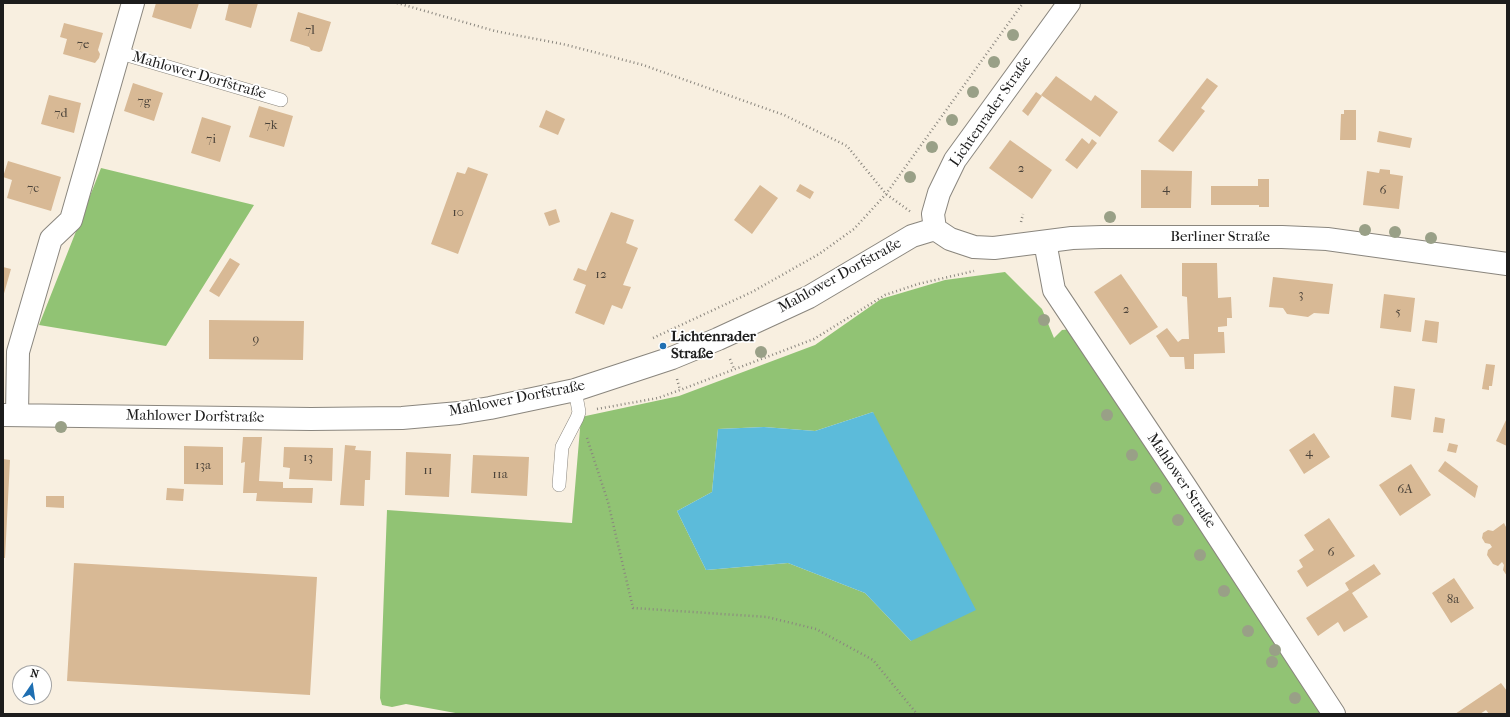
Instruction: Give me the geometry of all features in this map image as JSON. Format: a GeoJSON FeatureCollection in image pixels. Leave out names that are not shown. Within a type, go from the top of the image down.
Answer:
{"type":"FeatureCollection","features":[{"type":"Feature","properties":{"kind":"street","name":"Mahlower Dorfstraße"},"geometry":{"type":"LineString","coordinates":[[132,3],[71,220],[51,239],[18,352],[10,415],[311,419],[402,418],[490,408],[575,390],[672,358],[718,339],[809,297],[912,236],[935,229]]}},
{"type":"Feature","properties":{"kind":"street","name":"Lichtenrader Straße"},"geometry":{"type":"LineString","coordinates":[[935,229],[933,214],[939,193],[955,160],[1068,3]]}},
{"type":"Feature","properties":{"kind":"street","name":"Berliner Straße"},"geometry":{"type":"LineString","coordinates":[[935,229],[950,239],[974,247],[994,248],[1102,237],[1282,236],[1327,239],[1507,264]]}},
{"type":"Feature","properties":{"kind":"street","name":"Mahlower Straße"},"geometry":{"type":"LineString","coordinates":[[1044,242],[1054,290],[1185,486],[1334,714]]}},
{"type":"Feature","properties":{"kind":"lane","name":"Mahlower Dorfstraße"},"geometry":{"type":"LineString","coordinates":[[118,52],[281,100]]}},
{"type":"Feature","properties":{"kind":"lane"},"geometry":{"type":"LineString","coordinates":[[560,484],[562,447],[578,418],[579,412],[575,390]]}},
{"type":"Feature","properties":{"kind":"path"},"geometry":{"type":"LineString","coordinates":[[397,3],[495,31],[567,45],[643,65],[784,115],[846,146],[886,194]]}},
{"type":"Feature","properties":{"kind":"path"},"geometry":{"type":"LineString","coordinates":[[653,339],[752,292],[819,254],[854,229],[886,194],[1023,3]]}},
{"type":"Feature","properties":{"kind":"path"},"geometry":{"type":"LineString","coordinates":[[1021,224],[1023,214]]}},
{"type":"Feature","properties":{"kind":"path"},"geometry":{"type":"LineString","coordinates":[[575,390],[596,409],[658,398],[814,339],[885,295],[918,284],[978,271]]}},
{"type":"Feature","properties":{"kind":"path"},"geometry":{"type":"LineString","coordinates":[[585,431],[608,502],[633,608],[767,617],[816,629],[873,660],[917,714]]}},
{"type":"Feature","properties":{"kind":"green space"},"geometry":{"type":"Polygon","coordinates":[[[101,168],[254,205],[166,346],[39,325],[101,168]]]}},
{"type":"Feature","properties":{"kind":"green space"},"geometry":{"type":"Polygon","coordinates":[[[1005,272],[1042,309],[1054,338],[1062,330],[1072,329],[1323,714],[461,714],[406,704],[392,707],[382,705],[380,698],[387,510],[572,523],[581,417],[679,396],[815,345],[881,299],[945,280],[1005,272]],[[873,412],[815,431],[764,427],[718,429],[712,492],[677,511],[706,570],[788,563],[865,593],[911,641],[873,412]]]}},
{"type":"Feature","properties":{"kind":"water"},"geometry":{"type":"Polygon","coordinates":[[[873,412],[976,610],[911,641],[865,593],[788,563],[706,570],[677,511],[712,492],[718,429],[764,427],[815,431],[873,412]]]}},
{"type":"Feature","properties":{"kind":"building"},"geometry":{"type":"Polygon","coordinates":[[[156,3],[199,3],[191,29],[152,17],[156,3]]]}},
{"type":"Feature","properties":{"kind":"building"},"geometry":{"type":"Polygon","coordinates":[[[229,3],[258,3],[251,28],[225,20],[229,3]]]}},
{"type":"Feature","properties":{"kind":"building"},"geometry":{"type":"Polygon","coordinates":[[[298,12],[331,22],[322,51],[319,52],[311,50],[309,47],[290,41],[298,12]]]}},
{"type":"Feature","properties":{"kind":"building"},"geometry":{"type":"Polygon","coordinates":[[[64,23],[103,33],[98,50],[100,54],[99,58],[95,63],[63,54],[67,39],[60,37],[64,23]]]}},
{"type":"Feature","properties":{"kind":"building"},"geometry":{"type":"Polygon","coordinates":[[[1056,76],[1091,101],[1095,95],[1118,112],[1100,137],[1041,95],[1056,76]]]}},
{"type":"Feature","properties":{"kind":"building"},"geometry":{"type":"Polygon","coordinates":[[[1207,78],[1218,86],[1201,108],[1205,111],[1173,152],[1158,141],[1207,78]]]}},
{"type":"Feature","properties":{"kind":"building"},"geometry":{"type":"Polygon","coordinates":[[[133,83],[163,93],[154,121],[124,111],[133,83]]]}},
{"type":"Feature","properties":{"kind":"building"},"geometry":{"type":"Polygon","coordinates":[[[1036,92],[1042,96],[1028,116],[1022,111],[1036,92]]]}},
{"type":"Feature","properties":{"kind":"building"},"geometry":{"type":"Polygon","coordinates":[[[49,95],[81,103],[74,133],[41,124],[49,95]]]}},
{"type":"Feature","properties":{"kind":"building"},"geometry":{"type":"Polygon","coordinates":[[[259,106],[293,116],[284,147],[249,137],[259,106]]]}},
{"type":"Feature","properties":{"kind":"building"},"geometry":{"type":"Polygon","coordinates":[[[546,110],[565,119],[558,135],[539,127],[546,110]]]}},
{"type":"Feature","properties":{"kind":"building"},"geometry":{"type":"Polygon","coordinates":[[[1344,110],[1356,110],[1356,140],[1340,140],[1341,114],[1344,114],[1344,110]]]}},
{"type":"Feature","properties":{"kind":"building"},"geometry":{"type":"Polygon","coordinates":[[[202,117],[231,126],[220,162],[191,153],[202,117]]]}},
{"type":"Feature","properties":{"kind":"building"},"geometry":{"type":"Polygon","coordinates":[[[1379,131],[1412,138],[1410,148],[1377,142],[1379,131]]]}},
{"type":"Feature","properties":{"kind":"building"},"geometry":{"type":"Polygon","coordinates":[[[1082,138],[1089,144],[1092,139],[1097,143],[1077,169],[1065,160],[1082,138]]]}},
{"type":"Feature","properties":{"kind":"building"},"geometry":{"type":"Polygon","coordinates":[[[1010,140],[1052,170],[1032,199],[989,168],[1010,140]]]}},
{"type":"Feature","properties":{"kind":"building"},"geometry":{"type":"Polygon","coordinates":[[[8,161],[61,177],[51,211],[7,198],[12,180],[3,177],[8,161]]]}},
{"type":"Feature","properties":{"kind":"building"},"geometry":{"type":"Polygon","coordinates":[[[468,167],[488,174],[458,254],[431,244],[457,172],[465,174],[468,167]]]}},
{"type":"Feature","properties":{"kind":"building"},"geometry":{"type":"Polygon","coordinates":[[[1380,169],[1390,170],[1390,174],[1403,176],[1399,209],[1363,205],[1367,171],[1379,173],[1380,169]]]}},
{"type":"Feature","properties":{"kind":"building"},"geometry":{"type":"Polygon","coordinates":[[[1141,170],[1192,171],[1191,208],[1141,208],[1141,170]]]}},
{"type":"Feature","properties":{"kind":"building"},"geometry":{"type":"Polygon","coordinates":[[[1258,179],[1269,179],[1269,207],[1259,207],[1259,205],[1211,205],[1211,186],[1258,186],[1258,179]]]}},
{"type":"Feature","properties":{"kind":"building"},"geometry":{"type":"Polygon","coordinates":[[[800,184],[814,192],[810,199],[796,191],[800,184]]]}},
{"type":"Feature","properties":{"kind":"building"},"geometry":{"type":"Polygon","coordinates":[[[760,185],[778,198],[752,234],[734,220],[760,185]]]}},
{"type":"Feature","properties":{"kind":"building"},"geometry":{"type":"Polygon","coordinates":[[[556,209],[560,222],[549,226],[544,213],[556,209]]]}},
{"type":"Feature","properties":{"kind":"building"},"geometry":{"type":"Polygon","coordinates":[[[611,212],[634,220],[626,243],[638,248],[623,285],[631,287],[622,309],[612,305],[604,325],[575,313],[586,285],[573,280],[578,268],[586,271],[611,212]]]}},
{"type":"Feature","properties":{"kind":"building"},"geometry":{"type":"Polygon","coordinates":[[[230,258],[240,264],[219,297],[209,291],[230,258]]]}},
{"type":"Feature","properties":{"kind":"building"},"geometry":{"type":"Polygon","coordinates":[[[1182,263],[1217,263],[1218,298],[1231,297],[1232,318],[1227,318],[1227,326],[1218,327],[1218,332],[1224,332],[1225,353],[1194,354],[1194,369],[1185,369],[1184,357],[1170,357],[1156,336],[1167,328],[1178,342],[1182,339],[1189,339],[1187,297],[1182,296],[1182,263]]]}},
{"type":"Feature","properties":{"kind":"building"},"geometry":{"type":"Polygon","coordinates":[[[3,267],[11,269],[3,297],[3,267]]]}},
{"type":"Feature","properties":{"kind":"building"},"geometry":{"type":"Polygon","coordinates":[[[1121,274],[1158,327],[1130,345],[1094,292],[1121,274]]]}},
{"type":"Feature","properties":{"kind":"building"},"geometry":{"type":"Polygon","coordinates":[[[1273,277],[1333,284],[1329,314],[1314,313],[1308,317],[1287,314],[1283,308],[1269,307],[1273,277]]]}},
{"type":"Feature","properties":{"kind":"building"},"geometry":{"type":"Polygon","coordinates":[[[1384,294],[1415,298],[1411,332],[1380,328],[1384,294]]]}},
{"type":"Feature","properties":{"kind":"building"},"geometry":{"type":"Polygon","coordinates":[[[209,320],[304,321],[303,360],[209,359],[209,320]]]}},
{"type":"Feature","properties":{"kind":"building"},"geometry":{"type":"Polygon","coordinates":[[[1425,320],[1439,322],[1437,343],[1422,341],[1425,320]]]}},
{"type":"Feature","properties":{"kind":"building"},"geometry":{"type":"Polygon","coordinates":[[[1486,364],[1495,365],[1492,386],[1489,386],[1489,390],[1482,389],[1486,364]]]}},
{"type":"Feature","properties":{"kind":"building"},"geometry":{"type":"Polygon","coordinates":[[[1394,386],[1415,389],[1411,420],[1391,417],[1394,386]]]}},
{"type":"Feature","properties":{"kind":"building"},"geometry":{"type":"Polygon","coordinates":[[[1435,417],[1445,419],[1443,433],[1433,432],[1435,417]]]}},
{"type":"Feature","properties":{"kind":"building"},"geometry":{"type":"Polygon","coordinates":[[[1507,418],[1507,446],[1496,441],[1507,418]]]}},
{"type":"Feature","properties":{"kind":"building"},"geometry":{"type":"Polygon","coordinates":[[[1314,433],[1330,457],[1304,474],[1289,450],[1314,433]]]}},
{"type":"Feature","properties":{"kind":"building"},"geometry":{"type":"Polygon","coordinates":[[[243,437],[262,437],[259,481],[283,482],[283,488],[313,488],[312,503],[256,501],[257,493],[243,493],[245,462],[241,463],[243,437]]]}},
{"type":"Feature","properties":{"kind":"building"},"geometry":{"type":"Polygon","coordinates":[[[1449,443],[1458,445],[1456,453],[1447,451],[1449,443]]]}},
{"type":"Feature","properties":{"kind":"building"},"geometry":{"type":"Polygon","coordinates":[[[345,445],[356,446],[355,450],[371,451],[370,480],[365,480],[364,506],[340,505],[345,445]]]}},
{"type":"Feature","properties":{"kind":"building"},"geometry":{"type":"Polygon","coordinates":[[[184,446],[223,447],[223,485],[184,484],[184,446]]]}},
{"type":"Feature","properties":{"kind":"building"},"geometry":{"type":"Polygon","coordinates":[[[284,447],[333,448],[332,481],[289,479],[290,468],[283,467],[284,447]]]}},
{"type":"Feature","properties":{"kind":"building"},"geometry":{"type":"Polygon","coordinates":[[[406,452],[451,454],[449,497],[405,495],[406,452]]]}},
{"type":"Feature","properties":{"kind":"building"},"geometry":{"type":"Polygon","coordinates":[[[473,455],[529,457],[527,496],[471,493],[473,455]]]}},
{"type":"Feature","properties":{"kind":"building"},"geometry":{"type":"Polygon","coordinates":[[[3,459],[10,460],[5,558],[3,558],[3,459]]]}},
{"type":"Feature","properties":{"kind":"building"},"geometry":{"type":"Polygon","coordinates":[[[1445,461],[1478,486],[1475,498],[1438,471],[1445,461]]]}},
{"type":"Feature","properties":{"kind":"building"},"geometry":{"type":"Polygon","coordinates":[[[1411,464],[1431,495],[1400,516],[1379,485],[1411,464]]]}},
{"type":"Feature","properties":{"kind":"building"},"geometry":{"type":"Polygon","coordinates":[[[167,488],[184,489],[183,501],[166,500],[167,488]]]}},
{"type":"Feature","properties":{"kind":"building"},"geometry":{"type":"Polygon","coordinates":[[[46,496],[64,496],[64,508],[46,507],[46,496]]]}},
{"type":"Feature","properties":{"kind":"building"},"geometry":{"type":"Polygon","coordinates":[[[1329,518],[1355,556],[1307,587],[1297,571],[1303,567],[1299,560],[1314,550],[1304,535],[1329,518]]]}},
{"type":"Feature","properties":{"kind":"building"},"geometry":{"type":"Polygon","coordinates":[[[1504,523],[1507,529],[1507,576],[1503,570],[1504,565],[1502,562],[1498,566],[1493,564],[1487,555],[1488,550],[1492,547],[1490,544],[1485,543],[1482,538],[1483,533],[1488,530],[1493,531],[1504,523]]]}},
{"type":"Feature","properties":{"kind":"building"},"geometry":{"type":"Polygon","coordinates":[[[74,563],[317,577],[310,695],[67,681],[74,563]]]}},
{"type":"Feature","properties":{"kind":"building"},"geometry":{"type":"Polygon","coordinates":[[[1374,564],[1381,574],[1352,593],[1368,617],[1344,632],[1338,622],[1318,636],[1306,618],[1349,590],[1345,583],[1374,564]]]}},
{"type":"Feature","properties":{"kind":"building"},"geometry":{"type":"Polygon","coordinates":[[[1454,578],[1474,608],[1451,623],[1432,593],[1454,578]]]}},
{"type":"Feature","properties":{"kind":"building"},"geometry":{"type":"Polygon","coordinates":[[[1501,683],[1507,691],[1507,714],[1489,714],[1486,710],[1480,714],[1455,714],[1501,683]]]}},
{"type":"Feature","properties":{"kind":"place","name":"Lichtenrader Straße"},"geometry":{"type":"Point","coordinates":[663,346]}}]}
